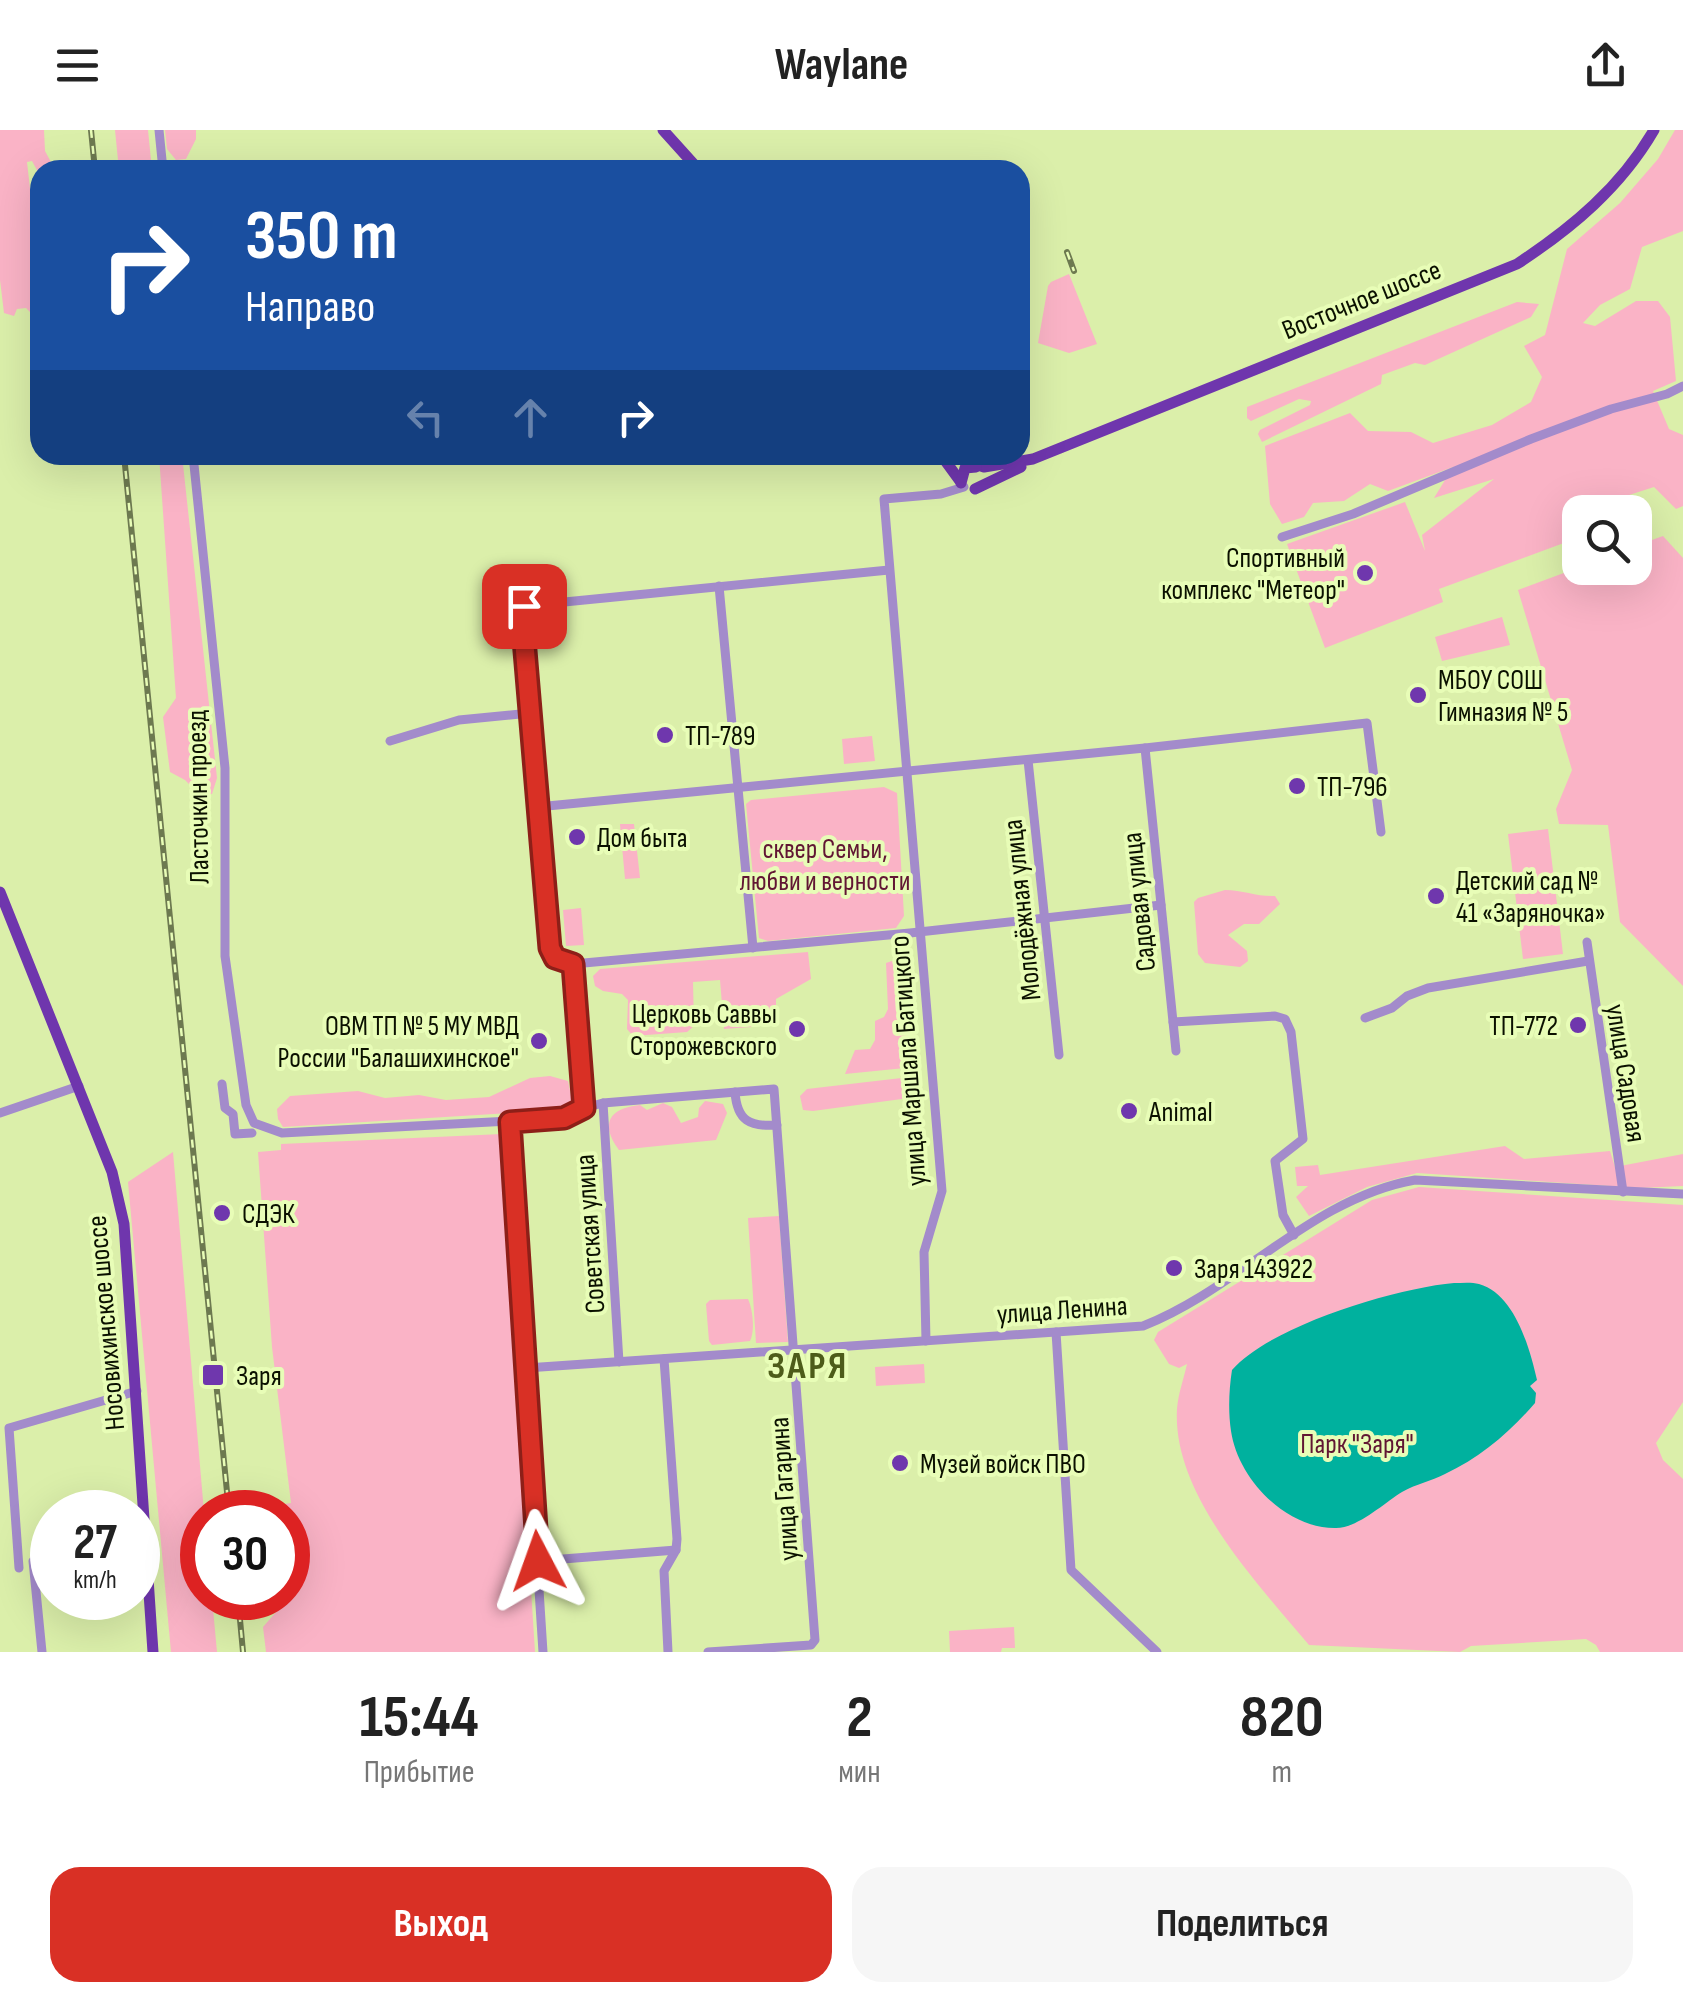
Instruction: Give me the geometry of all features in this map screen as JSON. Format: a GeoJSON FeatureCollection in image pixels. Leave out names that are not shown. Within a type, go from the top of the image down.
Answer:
{"type":"FeatureCollection","features":[{"type":"Feature","properties":{"kind":"main road"},"geometry":{"type":"LineString","coordinates":[[664,130],[690,160]]}},
{"type":"Feature","properties":{"kind":"main road","name":"Восточное шоссе"},"geometry":{"type":"LineString","coordinates":[[1030,460],[1517,264],[1583,217],[1606,194],[1654,130]]}},
{"type":"Feature","properties":{"kind":"main road","name":"Восточное шоссе"},"geometry":{"type":"LineString","coordinates":[[1030,458],[1044,454]]}},
{"type":"Feature","properties":{"kind":"main road"},"geometry":{"type":"LineString","coordinates":[[949,465],[967,486]]}},
{"type":"Feature","properties":{"kind":"main road","name":"Восточное шоссе"},"geometry":{"type":"LineString","coordinates":[[976,466],[1007,465]]}},
{"type":"Feature","properties":{"kind":"main road","name":"Восточное шоссе"},"geometry":{"type":"LineString","coordinates":[[967,486],[1018,465]]}},
{"type":"Feature","properties":{"kind":"main road"},"geometry":{"type":"LineString","coordinates":[[976,466],[984,477],[967,486],[962,472],[976,466]]}},
{"type":"Feature","properties":{"kind":"main road","name":"Носовихинское шоссе"},"geometry":{"type":"LineString","coordinates":[[0,892],[112,1172],[124,1224],[138,1390],[140,1490]]}},
{"type":"Feature","properties":{"kind":"main road","name":"Носовихинское шоссе"},"geometry":{"type":"LineString","coordinates":[[149,1620],[153,1652]]}},
{"type":"Feature","properties":{"kind":"street"},"geometry":{"type":"LineString","coordinates":[[159,130],[162,160]]}},
{"type":"Feature","properties":{"kind":"street"},"geometry":{"type":"LineString","coordinates":[[1282,537],[1353,514],[1530,439],[1683,386]]}},
{"type":"Feature","properties":{"kind":"street","name":"Ласточкин проезд"},"geometry":{"type":"LineString","coordinates":[[194,465],[224,768],[225,956],[246,1106],[254,1124],[282,1133],[510,1122]]}},
{"type":"Feature","properties":{"kind":"street","name":"улица Маршала Батицкого"},"geometry":{"type":"LineString","coordinates":[[926,1341],[924,1252],[942,1191],[884,498],[941,494],[967,486]]}},
{"type":"Feature","properties":{"kind":"street"},"geometry":{"type":"LineString","coordinates":[[889,570],[524,606],[550,948],[555,958],[573,964],[1045,920],[1161,905]]}},
{"type":"Feature","properties":{"kind":"street"},"geometry":{"type":"LineString","coordinates":[[719,586],[753,948]]}},
{"type":"Feature","properties":{"kind":"street"},"geometry":{"type":"LineString","coordinates":[[390,741],[459,720],[530,713]]}},
{"type":"Feature","properties":{"kind":"street"},"geometry":{"type":"LineString","coordinates":[[538,807],[1028,760],[1367,722],[1380,832]]}},
{"type":"Feature","properties":{"kind":"street","name":"Садовая улица"},"geometry":{"type":"LineString","coordinates":[[1144,748],[1176,1051]]}},
{"type":"Feature","properties":{"kind":"street","name":"Молодёжная улица"},"geometry":{"type":"LineString","coordinates":[[1028,760],[1059,1055]]}},
{"type":"Feature","properties":{"kind":"street","name":"улица Садовая"},"geometry":{"type":"LineString","coordinates":[[1586,942],[1623,1192]]}},
{"type":"Feature","properties":{"kind":"street"},"geometry":{"type":"LineString","coordinates":[[1365,1018],[1428,988],[1588,961]]}},
{"type":"Feature","properties":{"kind":"street"},"geometry":{"type":"LineString","coordinates":[[573,964],[584,1108]]}},
{"type":"Feature","properties":{"kind":"street"},"geometry":{"type":"LineString","coordinates":[[1173,1022],[1275,1016],[1285,1019],[1291,1032],[1303,1138],[1275,1161],[1283,1215],[1294,1234]]}},
{"type":"Feature","properties":{"kind":"street"},"geometry":{"type":"LineString","coordinates":[[222,1084],[225,1108],[233,1114],[235,1134],[252,1133]]}},
{"type":"Feature","properties":{"kind":"street"},"geometry":{"type":"LineString","coordinates":[[0,1112],[79,1086]]}},
{"type":"Feature","properties":{"kind":"street","name":"улица Гагарина"},"geometry":{"type":"LineString","coordinates":[[708,1652],[812,1645],[816,1640],[774,1089],[734,1092]]}},
{"type":"Feature","properties":{"kind":"street"},"geometry":{"type":"LineString","coordinates":[[544,1652],[510,1122],[564,1118],[603,1104],[734,1092],[736,1109],[745,1122],[777,1125]]}},
{"type":"Feature","properties":{"kind":"street","name":"Советская улица"},"geometry":{"type":"LineString","coordinates":[[603,1104],[619,1362]]}},
{"type":"Feature","properties":{"kind":"street","name":"улица Ленина"},"geometry":{"type":"LineString","coordinates":[[526,1368],[1143,1326],[1353,1201],[1391,1184],[1415,1180],[1683,1194]]}},
{"type":"Feature","properties":{"kind":"street"},"geometry":{"type":"LineString","coordinates":[[1056,1332],[1071,1570],[1158,1652]]}},
{"type":"Feature","properties":{"kind":"street"},"geometry":{"type":"LineString","coordinates":[[664,1359],[676,1550],[664,1571],[668,1652]]}},
{"type":"Feature","properties":{"kind":"street"},"geometry":{"type":"LineString","coordinates":[[19,1568],[10,1428],[138,1390]]}},
{"type":"Feature","properties":{"kind":"street"},"geometry":{"type":"LineString","coordinates":[[538,1561],[676,1550]]}},
{"type":"Feature","properties":{"kind":"street"},"geometry":{"type":"LineString","coordinates":[[39,1620],[42,1652]]}},
{"type":"Feature","properties":{"kind":"green space"},"geometry":{"type":"Polygon","coordinates":[[[0,130],[44,130],[45,151],[50,160],[27,162],[30,312],[26,308],[17,309],[14,316],[4,313],[0,280],[0,130]]]}},
{"type":"Feature","properties":{"kind":"green space"},"geometry":{"type":"Polygon","coordinates":[[[115,130],[148,130],[151,160],[118,160],[115,130]]]}},
{"type":"Feature","properties":{"kind":"green space"},"geometry":{"type":"Polygon","coordinates":[[[165,130],[196,130],[186,159],[176,160],[167,149],[165,130]]]}},
{"type":"Feature","properties":{"kind":"green space"},"geometry":{"type":"Polygon","coordinates":[[[1675,130],[1683,130],[1683,231],[1642,247],[1630,289],[1600,305],[1583,323],[1595,326],[1636,301],[1658,301],[1670,317],[1676,381],[1653,391],[1669,429],[1683,435],[1683,506],[1676,509],[1654,487],[1629,495],[1562,495],[1562,544],[1439,589],[1443,602],[1325,648],[1287,544],[1405,502],[1425,551],[1422,535],[1494,479],[1434,498],[1453,467],[1388,491],[1370,484],[1344,501],[1313,503],[1304,517],[1282,524],[1270,504],[1265,446],[1350,413],[1368,431],[1411,432],[1433,443],[1492,425],[1531,402],[1542,377],[1524,346],[1545,335],[1567,249],[1620,203],[1658,159],[1675,130]]]}},
{"type":"Feature","properties":{"kind":"green space"},"geometry":{"type":"Polygon","coordinates":[[[1069,274],[1097,344],[1069,353],[1038,343],[1048,286],[1069,274]]]}},
{"type":"Feature","properties":{"kind":"green space"},"geometry":{"type":"Polygon","coordinates":[[[1517,302],[1539,304],[1531,317],[1425,365],[1415,363],[1382,375],[1381,384],[1262,442],[1260,430],[1311,401],[1299,399],[1251,421],[1247,418],[1247,407],[1517,302]]]}},
{"type":"Feature","properties":{"kind":"green space"},"geometry":{"type":"Polygon","coordinates":[[[160,465],[183,465],[217,778],[212,794],[199,794],[170,772],[163,717],[176,698],[160,465]]]}},
{"type":"Feature","properties":{"kind":"green space"},"geometry":{"type":"Polygon","coordinates":[[[1663,536],[1683,558],[1683,986],[1620,922],[1608,825],[1559,824],[1556,809],[1572,770],[1518,590],[1562,574],[1562,585],[1652,585],[1652,540],[1663,536]]]}},
{"type":"Feature","properties":{"kind":"green space"},"geometry":{"type":"Polygon","coordinates":[[[1502,617],[1510,645],[1442,661],[1435,637],[1502,617]]]}},
{"type":"Feature","properties":{"kind":"green space"},"geometry":{"type":"Polygon","coordinates":[[[872,736],[875,761],[844,764],[842,739],[872,736]]]}},
{"type":"Feature","properties":{"kind":"green space","name":"сквер Семьи, любви и верности"},"geometry":{"type":"Polygon","coordinates":[[[884,787],[897,793],[904,916],[896,928],[768,941],[759,938],[746,804],[751,800],[884,787]]]}},
{"type":"Feature","properties":{"kind":"green space"},"geometry":{"type":"Polygon","coordinates":[[[620,824],[634,824],[640,878],[625,879],[620,824]]]}},
{"type":"Feature","properties":{"kind":"green space"},"geometry":{"type":"Polygon","coordinates":[[[1548,829],[1563,954],[1523,959],[1508,834],[1548,829]]]}},
{"type":"Feature","properties":{"kind":"green space"},"geometry":{"type":"Polygon","coordinates":[[[1225,890],[1275,896],[1280,904],[1259,924],[1244,924],[1228,935],[1247,951],[1248,961],[1240,967],[1205,963],[1198,954],[1194,902],[1225,890]]]}},
{"type":"Feature","properties":{"kind":"green space"},"geometry":{"type":"Polygon","coordinates":[[[581,908],[584,945],[566,946],[563,910],[581,908]]]}},
{"type":"Feature","properties":{"kind":"green space"},"geometry":{"type":"Polygon","coordinates":[[[808,952],[811,979],[776,999],[776,1012],[751,1027],[724,1029],[720,980],[693,982],[694,1026],[687,1032],[633,1036],[627,1029],[628,1000],[622,994],[595,986],[593,976],[600,969],[808,952]]]}},
{"type":"Feature","properties":{"kind":"green space"},"geometry":{"type":"Polygon","coordinates":[[[904,960],[909,969],[916,1053],[913,1062],[905,1068],[845,1074],[855,1050],[870,1049],[875,1040],[875,1021],[884,1017],[888,1009],[886,963],[904,960]]]}},
{"type":"Feature","properties":{"kind":"green space"},"geometry":{"type":"Polygon","coordinates":[[[550,1076],[568,1081],[572,1100],[557,1110],[283,1127],[278,1119],[277,1109],[290,1096],[358,1091],[385,1098],[489,1097],[530,1078],[550,1076]]]}},
{"type":"Feature","properties":{"kind":"green space"},"geometry":{"type":"Polygon","coordinates":[[[910,1077],[916,1093],[909,1098],[803,1110],[800,1096],[807,1089],[910,1077]]]}},
{"type":"Feature","properties":{"kind":"green space"},"geometry":{"type":"Polygon","coordinates":[[[705,1101],[723,1104],[727,1113],[716,1140],[619,1150],[610,1132],[611,1118],[621,1109],[640,1105],[647,1110],[663,1103],[672,1107],[681,1123],[698,1117],[705,1101]]]}},
{"type":"Feature","properties":{"kind":"green space"},"geometry":{"type":"Polygon","coordinates":[[[502,1134],[535,1652],[266,1652],[263,1627],[269,1620],[310,1620],[310,1490],[289,1490],[272,1347],[258,1152],[281,1150],[281,1144],[502,1134]]]}},
{"type":"Feature","properties":{"kind":"green space"},"geometry":{"type":"Polygon","coordinates":[[[1505,1146],[1524,1159],[1610,1151],[1615,1167],[1683,1154],[1683,1186],[1640,1188],[1417,1173],[1367,1187],[1309,1216],[1296,1197],[1308,1186],[1297,1186],[1295,1167],[1318,1165],[1320,1175],[1505,1146]]]}},
{"type":"Feature","properties":{"kind":"green space"},"geometry":{"type":"Polygon","coordinates":[[[173,1152],[202,1490],[180,1490],[180,1620],[214,1620],[217,1652],[171,1652],[160,1490],[156,1490],[128,1182],[173,1152]]]}},
{"type":"Feature","properties":{"kind":"green space","name":"Парк \"Заря\""},"geometry":{"type":"Polygon","coordinates":[[[1419,1187],[1683,1205],[1683,1402],[1656,1443],[1663,1460],[1683,1479],[1683,1652],[1600,1652],[1586,1639],[1471,1646],[1460,1652],[1309,1645],[1243,1565],[1203,1505],[1179,1441],[1177,1409],[1187,1364],[1179,1368],[1169,1364],[1154,1340],[1158,1332],[1372,1200],[1419,1187]]]}},
{"type":"Feature","properties":{"kind":"green space"},"geometry":{"type":"Polygon","coordinates":[[[779,1216],[788,1342],[756,1343],[748,1218],[779,1216]]]}},
{"type":"Feature","properties":{"kind":"green space"},"geometry":{"type":"Polygon","coordinates":[[[748,1299],[753,1320],[750,1341],[712,1345],[706,1304],[710,1300],[748,1299]]]}},
{"type":"Feature","properties":{"kind":"green space"},"geometry":{"type":"Polygon","coordinates":[[[924,1364],[925,1383],[876,1386],[875,1367],[924,1364]]]}},
{"type":"Feature","properties":{"kind":"green space"},"geometry":{"type":"Polygon","coordinates":[[[1014,1627],[1015,1648],[1002,1648],[1001,1652],[950,1652],[949,1631],[1014,1627]]]}},
{"type":"Feature","properties":{"kind":"water"},"geometry":{"type":"Polygon","coordinates":[[[1454,1283],[1476,1283],[1492,1290],[1511,1311],[1534,1367],[1537,1380],[1530,1386],[1536,1393],[1535,1403],[1505,1434],[1471,1460],[1402,1492],[1353,1524],[1336,1528],[1317,1526],[1299,1520],[1267,1498],[1243,1467],[1235,1449],[1229,1416],[1232,1370],[1250,1354],[1304,1324],[1368,1301],[1454,1283]]]}},
{"type":"Feature","properties":{"kind":"railway"},"geometry":{"type":"LineString","coordinates":[[91,130],[94,160]]}},
{"type":"Feature","properties":{"kind":"railway"},"geometry":{"type":"LineString","coordinates":[[1067,252],[1074,271]]}},
{"type":"Feature","properties":{"kind":"railway"},"geometry":{"type":"LineString","coordinates":[[125,465],[227,1490]]}},
{"type":"Feature","properties":{"kind":"railway"},"geometry":{"type":"LineString","coordinates":[[240,1620],[243,1652]]}},
{"type":"Feature","properties":{"kind":"place","name":"Спортивный комплекс \"Метеор\""},"geometry":{"type":"Point","coordinates":[1365,573]}},
{"type":"Feature","properties":{"kind":"place","name":"МБОУ СОШ Гимназия № 5"},"geometry":{"type":"Point","coordinates":[1418,695]}},
{"type":"Feature","properties":{"kind":"place","name":"ТП-789"},"geometry":{"type":"Point","coordinates":[665,735]}},
{"type":"Feature","properties":{"kind":"place","name":"ТП-796"},"geometry":{"type":"Point","coordinates":[1297,786]}},
{"type":"Feature","properties":{"kind":"place","name":"Дом быта"},"geometry":{"type":"Point","coordinates":[577,837]}},
{"type":"Feature","properties":{"kind":"place","name":"Детский сад № 41 «Заряночка»"},"geometry":{"type":"Point","coordinates":[1436,896]}},
{"type":"Feature","properties":{"kind":"place","name":"ТП-772"},"geometry":{"type":"Point","coordinates":[1578,1025]}},
{"type":"Feature","properties":{"kind":"place","name":"Церковь Саввы Сторожевского"},"geometry":{"type":"Point","coordinates":[797,1029]}},
{"type":"Feature","properties":{"kind":"place","name":"ОВМ ТП № 5 МУ МВД России \"Балашихинское\""},"geometry":{"type":"Point","coordinates":[539,1041]}},
{"type":"Feature","properties":{"kind":"place","name":"Animal"},"geometry":{"type":"Point","coordinates":[1129,1111]}},
{"type":"Feature","properties":{"kind":"place","name":"СДЭК"},"geometry":{"type":"Point","coordinates":[222,1213]}},
{"type":"Feature","properties":{"kind":"place","name":"Заря 143922"},"geometry":{"type":"Point","coordinates":[1174,1268]}},
{"type":"Feature","properties":{"kind":"place","name":"Заря"},"geometry":{"type":"Point","coordinates":[213,1375]}},
{"type":"Feature","properties":{"kind":"place","name":"Музей войск ПВО"},"geometry":{"type":"Point","coordinates":[900,1463]}},
{"type":"Feature","properties":{"kind":"district","name":"ЗАРЯ"},"geometry":{"type":"Point","coordinates":[808,1365]}},
{"type":"Feature","properties":{"kind":"route"},"geometry":{"type":"LineString","coordinates":[[524,606],[550,948],[555,958],[573,964],[584,1108],[564,1118],[510,1122],[538,1561]]}}]}
